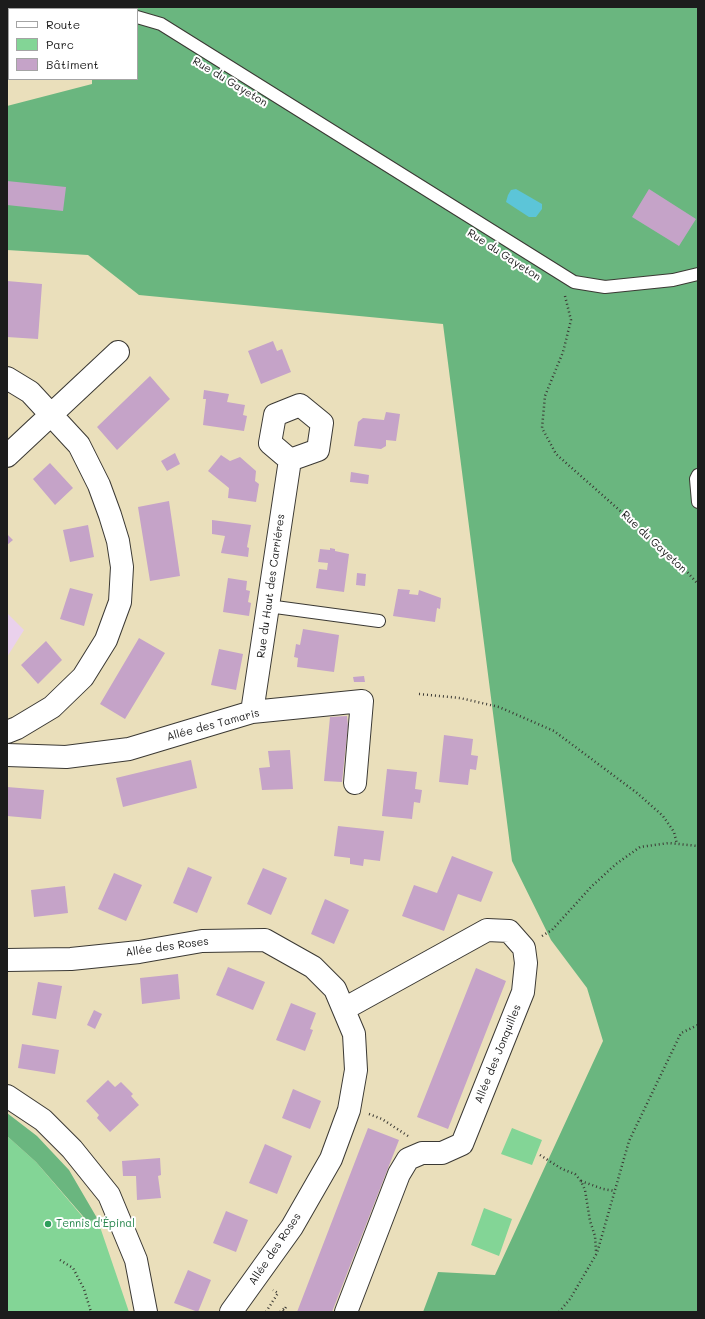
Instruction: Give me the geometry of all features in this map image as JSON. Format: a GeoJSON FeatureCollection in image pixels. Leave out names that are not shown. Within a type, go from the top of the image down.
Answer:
{"type":"FeatureCollection","features":[{"type":"Feature","properties":{"kind":"street"},"geometry":{"type":"LineString","coordinates":[[7,456],[118,352]]}},
{"type":"Feature","properties":{"kind":"street"},"geometry":{"type":"LineString","coordinates":[[7,378],[30,392],[79,445],[99,485],[110,515],[118,541],[122,567],[120,602],[106,640],[83,677],[52,707],[17,728],[7,732]]}},
{"type":"Feature","properties":{"kind":"street","name":"Rue du Haut des Carriéres"},"geometry":{"type":"LineString","coordinates":[[252,712],[290,460]]}},
{"type":"Feature","properties":{"kind":"street","name":"Allée des Tamaris"},"geometry":{"type":"LineString","coordinates":[[7,755],[66,757],[129,749],[252,712],[362,700],[355,783]]}},
{"type":"Feature","properties":{"kind":"street"},"geometry":{"type":"LineString","coordinates":[[344,1009],[487,930],[509,931],[524,948]]}},
{"type":"Feature","properties":{"kind":"street","name":"Allée des Roses"},"geometry":{"type":"LineString","coordinates":[[7,960],[71,959],[139,952],[202,941],[265,940],[313,967],[335,989],[354,1034],[356,1070],[349,1110],[331,1159],[292,1227],[231,1312]]}},
{"type":"Feature","properties":{"kind":"street","name":"Allée des Jonquilles"},"geometry":{"type":"LineString","coordinates":[[346,1312],[399,1174],[408,1160],[422,1152],[442,1153],[462,1144],[523,992],[526,963],[524,948]]}},
{"type":"Feature","properties":{"kind":"street"},"geometry":{"type":"LineString","coordinates":[[7,1096],[43,1120],[72,1149],[109,1195],[136,1260],[146,1312]]}},
{"type":"Feature","properties":{"kind":"lane"},"geometry":{"type":"LineString","coordinates":[[138,17],[161,24],[574,282],[605,287],[673,280],[698,274]]}},
{"type":"Feature","properties":{"kind":"lane"},"geometry":{"type":"LineString","coordinates":[[698,475],[696,479],[698,502]]}},
{"type":"Feature","properties":{"kind":"lane"},"geometry":{"type":"LineString","coordinates":[[268,606],[379,621]]}},
{"type":"Feature","properties":{"kind":"path","name":"Rue du Gayeton"},"geometry":{"type":"LineString","coordinates":[[561,293],[566,296],[571,320],[563,352],[545,396],[542,428],[556,454],[678,562],[698,584]]}},
{"type":"Feature","properties":{"kind":"path"},"geometry":{"type":"LineString","coordinates":[[419,694],[460,698],[499,707],[554,732],[637,793],[663,816],[674,832],[677,844]]}},
{"type":"Feature","properties":{"kind":"path"},"geometry":{"type":"LineString","coordinates":[[524,948],[552,930],[591,887],[616,864],[640,848],[669,843],[698,846]]}},
{"type":"Feature","properties":{"kind":"path"},"geometry":{"type":"LineString","coordinates":[[559,1312],[570,1299],[597,1253],[629,1141],[682,1033],[698,1025]]}},
{"type":"Feature","properties":{"kind":"path"},"geometry":{"type":"LineString","coordinates":[[367,1113],[382,1119],[415,1140]]}},
{"type":"Feature","properties":{"kind":"path"},"geometry":{"type":"LineString","coordinates":[[540,1155],[562,1169],[575,1174],[581,1181],[585,1190],[590,1221],[595,1236],[597,1253]]}},
{"type":"Feature","properties":{"kind":"path"},"geometry":{"type":"LineString","coordinates":[[581,1181],[603,1189],[615,1191]]}},
{"type":"Feature","properties":{"kind":"path"},"geometry":{"type":"LineString","coordinates":[[60,1260],[73,1268],[84,1289],[91,1312]]}},
{"type":"Feature","properties":{"kind":"path"},"geometry":{"type":"LineString","coordinates":[[266,1312],[278,1293],[271,1288]]}},
{"type":"Feature","properties":{"kind":"path"},"geometry":{"type":"LineString","coordinates":[[280,1312],[286,1307],[283,1312]]}},
{"type":"Feature","properties":{"kind":"shaded area"},"geometry":{"type":"Polygon","coordinates":[[[7,613],[24,630],[7,657],[7,613]]]}},
{"type":"Feature","properties":{"kind":"green space"},"geometry":{"type":"Polygon","coordinates":[[[698,7],[698,1312],[423,1312],[438,1272],[495,1275],[603,1041],[587,988],[551,940],[512,861],[443,324],[139,295],[88,255],[7,250],[7,106],[92,84],[92,80],[138,80],[138,8],[90,8],[698,7]]]}},
{"type":"Feature","properties":{"kind":"green space"},"geometry":{"type":"Polygon","coordinates":[[[7,1113],[37,1136],[69,1170],[97,1218],[88,1222],[36,1162],[7,1136],[7,1113]]]}},
{"type":"Feature","properties":{"kind":"green space"},"geometry":{"type":"Polygon","coordinates":[[[512,1128],[542,1140],[532,1165],[501,1154],[512,1128]]]}},
{"type":"Feature","properties":{"kind":"green space","name":"Tennis d'Épinal"},"geometry":{"type":"Polygon","coordinates":[[[7,1136],[36,1162],[87,1222],[97,1218],[129,1312],[7,1312],[7,1136]]]}},
{"type":"Feature","properties":{"kind":"green space"},"geometry":{"type":"Polygon","coordinates":[[[484,1208],[512,1219],[499,1256],[471,1245],[484,1208]]]}},
{"type":"Feature","properties":{"kind":"water"},"geometry":{"type":"Polygon","coordinates":[[[516,189],[542,204],[542,209],[536,217],[529,217],[506,202],[511,190],[516,189]]]}},
{"type":"Feature","properties":{"kind":"building"},"geometry":{"type":"Polygon","coordinates":[[[8,8],[7,51],[7,9],[8,8]]]}},
{"type":"Feature","properties":{"kind":"building"},"geometry":{"type":"Polygon","coordinates":[[[7,181],[66,187],[63,211],[7,205],[7,181]]]}},
{"type":"Feature","properties":{"kind":"building"},"geometry":{"type":"Polygon","coordinates":[[[649,189],[696,219],[679,246],[632,217],[649,189]]]}},
{"type":"Feature","properties":{"kind":"building"},"geometry":{"type":"Polygon","coordinates":[[[7,281],[42,284],[38,339],[7,337],[7,281]]]}},
{"type":"Feature","properties":{"kind":"building"},"geometry":{"type":"Polygon","coordinates":[[[273,341],[277,351],[282,349],[291,372],[261,384],[248,351],[273,341]]]}},
{"type":"Feature","properties":{"kind":"building"},"geometry":{"type":"Polygon","coordinates":[[[150,376],[170,399],[117,450],[97,427],[150,376]]]}},
{"type":"Feature","properties":{"kind":"building"},"geometry":{"type":"Polygon","coordinates":[[[204,390],[229,394],[227,402],[245,405],[243,415],[247,416],[244,431],[203,425],[206,399],[203,399],[204,390]]]}},
{"type":"Feature","properties":{"kind":"building"},"geometry":{"type":"Polygon","coordinates":[[[386,412],[400,414],[396,441],[386,440],[386,446],[381,449],[354,446],[358,422],[363,418],[384,420],[386,412]]]}},
{"type":"Feature","properties":{"kind":"building"},"geometry":{"type":"Polygon","coordinates":[[[175,453],[180,464],[167,471],[161,461],[175,453]]]}},
{"type":"Feature","properties":{"kind":"building"},"geometry":{"type":"Polygon","coordinates":[[[221,455],[230,461],[240,457],[256,471],[255,481],[259,484],[256,502],[228,498],[229,488],[208,471],[221,455]]]}},
{"type":"Feature","properties":{"kind":"building"},"geometry":{"type":"Polygon","coordinates":[[[50,463],[73,488],[55,505],[33,479],[50,463]]]}},
{"type":"Feature","properties":{"kind":"building"},"geometry":{"type":"Polygon","coordinates":[[[351,472],[369,475],[368,484],[350,482],[351,472]]]}},
{"type":"Feature","properties":{"kind":"building"},"geometry":{"type":"Polygon","coordinates":[[[169,501],[180,576],[150,581],[138,507],[169,501]]]}},
{"type":"Feature","properties":{"kind":"building"},"geometry":{"type":"Polygon","coordinates":[[[212,520],[251,525],[247,547],[249,548],[248,557],[221,553],[225,536],[212,534],[212,520]]]}},
{"type":"Feature","properties":{"kind":"building"},"geometry":{"type":"Polygon","coordinates":[[[88,525],[94,557],[70,562],[63,530],[88,525]]]}},
{"type":"Feature","properties":{"kind":"building"},"geometry":{"type":"Polygon","coordinates":[[[7,534],[13,540],[7,545],[7,534]]]}},
{"type":"Feature","properties":{"kind":"building"},"geometry":{"type":"Polygon","coordinates":[[[330,548],[335,549],[335,551],[349,554],[344,592],[316,588],[319,569],[327,570],[328,563],[318,562],[320,549],[330,550],[330,548]]]}},
{"type":"Feature","properties":{"kind":"building"},"geometry":{"type":"Polygon","coordinates":[[[357,573],[366,574],[365,586],[356,585],[357,573]]]}},
{"type":"Feature","properties":{"kind":"building"},"geometry":{"type":"Polygon","coordinates":[[[228,578],[247,581],[246,590],[250,591],[248,602],[251,603],[249,616],[223,612],[228,578]]]}},
{"type":"Feature","properties":{"kind":"building"},"geometry":{"type":"Polygon","coordinates":[[[70,588],[93,594],[84,626],[60,619],[70,588]]]}},
{"type":"Feature","properties":{"kind":"building"},"geometry":{"type":"Polygon","coordinates":[[[398,589],[410,590],[409,594],[418,595],[419,590],[441,598],[440,609],[437,608],[435,622],[393,616],[398,589]]]}},
{"type":"Feature","properties":{"kind":"building"},"geometry":{"type":"Polygon","coordinates":[[[303,629],[339,635],[334,672],[297,667],[298,658],[294,657],[296,644],[300,645],[303,629]]]}},
{"type":"Feature","properties":{"kind":"building"},"geometry":{"type":"Polygon","coordinates":[[[139,638],[165,653],[125,719],[100,704],[139,638]]]}},
{"type":"Feature","properties":{"kind":"building"},"geometry":{"type":"Polygon","coordinates":[[[46,641],[62,660],[38,684],[21,665],[46,641]]]}},
{"type":"Feature","properties":{"kind":"building"},"geometry":{"type":"Polygon","coordinates":[[[219,649],[243,654],[236,690],[211,685],[219,649]]]}},
{"type":"Feature","properties":{"kind":"building"},"geometry":{"type":"Polygon","coordinates":[[[364,676],[365,682],[354,682],[353,677],[364,676]]]}},
{"type":"Feature","properties":{"kind":"building"},"geometry":{"type":"Polygon","coordinates":[[[347,716],[348,726],[342,782],[324,781],[330,717],[347,716]]]}},
{"type":"Feature","properties":{"kind":"building"},"geometry":{"type":"Polygon","coordinates":[[[444,735],[473,739],[471,755],[478,756],[476,770],[470,769],[468,785],[439,782],[444,735]]]}},
{"type":"Feature","properties":{"kind":"building"},"geometry":{"type":"Polygon","coordinates":[[[290,750],[293,789],[262,790],[259,768],[270,767],[268,751],[290,750]]]}},
{"type":"Feature","properties":{"kind":"building"},"geometry":{"type":"Polygon","coordinates":[[[191,760],[197,788],[123,807],[116,778],[191,760]]]}},
{"type":"Feature","properties":{"kind":"building"},"geometry":{"type":"Polygon","coordinates":[[[387,769],[417,772],[415,789],[422,790],[420,803],[414,802],[412,819],[382,816],[387,769]]]}},
{"type":"Feature","properties":{"kind":"building"},"geometry":{"type":"Polygon","coordinates":[[[7,787],[44,790],[41,819],[7,816],[7,787]]]}},
{"type":"Feature","properties":{"kind":"building"},"geometry":{"type":"Polygon","coordinates":[[[338,826],[384,831],[380,861],[364,859],[363,866],[350,864],[350,858],[334,856],[338,826]]]}},
{"type":"Feature","properties":{"kind":"building"},"geometry":{"type":"Polygon","coordinates":[[[452,856],[493,872],[481,902],[458,894],[444,931],[402,916],[414,885],[437,893],[452,856]]]}},
{"type":"Feature","properties":{"kind":"building"},"geometry":{"type":"Polygon","coordinates":[[[188,867],[212,877],[197,913],[173,903],[188,867]]]}},
{"type":"Feature","properties":{"kind":"building"},"geometry":{"type":"Polygon","coordinates":[[[263,868],[287,878],[271,915],[247,904],[263,868]]]}},
{"type":"Feature","properties":{"kind":"building"},"geometry":{"type":"Polygon","coordinates":[[[114,873],[142,885],[126,921],[98,909],[114,873]]]}},
{"type":"Feature","properties":{"kind":"building"},"geometry":{"type":"Polygon","coordinates":[[[65,886],[68,913],[34,917],[31,890],[65,886]]]}},
{"type":"Feature","properties":{"kind":"building"},"geometry":{"type":"Polygon","coordinates":[[[325,899],[349,910],[334,944],[311,934],[325,899]]]}},
{"type":"Feature","properties":{"kind":"building"},"geometry":{"type":"Polygon","coordinates":[[[228,967],[265,982],[253,1010],[216,995],[228,967]]]}},
{"type":"Feature","properties":{"kind":"building"},"geometry":{"type":"Polygon","coordinates":[[[476,968],[506,981],[448,1129],[417,1117],[476,968]]]}},
{"type":"Feature","properties":{"kind":"building"},"geometry":{"type":"Polygon","coordinates":[[[178,974],[180,999],[142,1004],[140,978],[178,974]]]}},
{"type":"Feature","properties":{"kind":"building"},"geometry":{"type":"Polygon","coordinates":[[[38,982],[62,986],[56,1019],[32,1015],[38,982]]]}},
{"type":"Feature","properties":{"kind":"building"},"geometry":{"type":"Polygon","coordinates":[[[291,1003],[316,1013],[310,1029],[313,1030],[305,1051],[276,1040],[291,1003]]]}},
{"type":"Feature","properties":{"kind":"building"},"geometry":{"type":"Polygon","coordinates":[[[94,1010],[102,1014],[95,1029],[87,1025],[94,1010]]]}},
{"type":"Feature","properties":{"kind":"building"},"geometry":{"type":"Polygon","coordinates":[[[22,1044],[59,1050],[55,1074],[18,1068],[22,1044]]]}},
{"type":"Feature","properties":{"kind":"building"},"geometry":{"type":"Polygon","coordinates":[[[108,1080],[115,1087],[121,1082],[133,1094],[131,1096],[139,1105],[110,1132],[97,1118],[99,1115],[86,1101],[108,1080]]]}},
{"type":"Feature","properties":{"kind":"building"},"geometry":{"type":"Polygon","coordinates":[[[293,1089],[321,1101],[310,1129],[282,1118],[293,1089]]]}},
{"type":"Feature","properties":{"kind":"building"},"geometry":{"type":"Polygon","coordinates":[[[368,1128],[399,1140],[332,1312],[297,1312],[368,1128]]]}},
{"type":"Feature","properties":{"kind":"building"},"geometry":{"type":"Polygon","coordinates":[[[265,1144],[292,1156],[277,1194],[249,1183],[265,1144]]]}},
{"type":"Feature","properties":{"kind":"building"},"geometry":{"type":"Polygon","coordinates":[[[160,1158],[161,1175],[158,1176],[161,1198],[137,1200],[136,1176],[123,1176],[122,1161],[160,1158]]]}},
{"type":"Feature","properties":{"kind":"building"},"geometry":{"type":"Polygon","coordinates":[[[226,1211],[248,1220],[236,1252],[213,1243],[226,1211]]]}},
{"type":"Feature","properties":{"kind":"building"},"geometry":{"type":"Polygon","coordinates":[[[188,1270],[211,1280],[198,1312],[174,1303],[188,1270]]]}},
{"type":"Feature","properties":{"kind":"place","name":"Tennis d'Épinal"},"geometry":{"type":"Point","coordinates":[48,1224]}}]}
